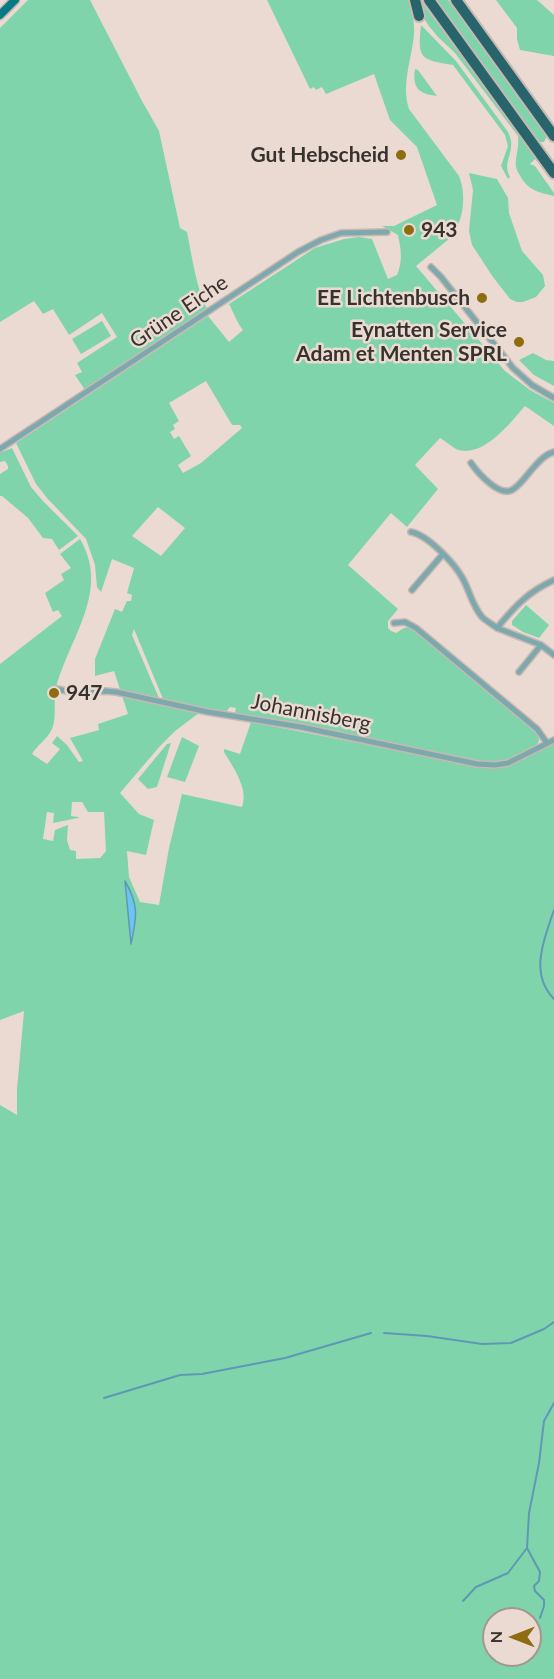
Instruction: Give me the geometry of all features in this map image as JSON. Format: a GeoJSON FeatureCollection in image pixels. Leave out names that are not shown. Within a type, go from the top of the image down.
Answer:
{"type":"FeatureCollection","features":[{"type":"Feature","properties":{"kind":"highway"},"geometry":{"type":"LineString","coordinates":[[415,0],[419,16]]}},
{"type":"Feature","properties":{"kind":"highway"},"geometry":{"type":"LineString","coordinates":[[429,0],[554,173]]}},
{"type":"Feature","properties":{"kind":"highway"},"geometry":{"type":"LineString","coordinates":[[456,0],[554,136]]}},
{"type":"Feature","properties":{"kind":"main road"},"geometry":{"type":"LineString","coordinates":[[0,15],[15,0]]}},
{"type":"Feature","properties":{"kind":"street","name":"Grüne Eiche"},"geometry":{"type":"LineString","coordinates":[[0,449],[298,252],[341,233],[387,232]]}},
{"type":"Feature","properties":{"kind":"street"},"geometry":{"type":"LineString","coordinates":[[431,267],[513,368],[532,385],[554,398]]}},
{"type":"Feature","properties":{"kind":"street"},"geometry":{"type":"LineString","coordinates":[[471,463],[495,487],[506,492],[516,488],[542,458],[554,452]]}},
{"type":"Feature","properties":{"kind":"street"},"geometry":{"type":"LineString","coordinates":[[411,532],[430,540],[455,565],[464,580],[472,603],[483,618],[498,628],[541,645],[554,655]]}},
{"type":"Feature","properties":{"kind":"street"},"geometry":{"type":"LineString","coordinates":[[412,590],[443,554]]}},
{"type":"Feature","properties":{"kind":"street"},"geometry":{"type":"LineString","coordinates":[[498,628],[530,592],[554,580]]}},
{"type":"Feature","properties":{"kind":"street"},"geometry":{"type":"LineString","coordinates":[[394,623],[405,622],[416,628],[537,729],[547,743]]}},
{"type":"Feature","properties":{"kind":"street"},"geometry":{"type":"LineString","coordinates":[[519,672],[541,645]]}},
{"type":"Feature","properties":{"kind":"street","name":"Johannisberg"},"geometry":{"type":"LineString","coordinates":[[57,689],[81,694],[116,692],[208,712],[301,727],[477,764],[508,763],[554,740]]}},
{"type":"Feature","properties":{"kind":"green space"},"geometry":{"type":"Polygon","coordinates":[[[28,0],[90,0],[159,131],[180,228],[187,232],[197,282],[207,308],[85,390],[75,375],[82,372],[77,363],[117,337],[102,313],[69,335],[53,309],[43,314],[34,301],[0,322],[0,28],[28,0]]]}},
{"type":"Feature","properties":{"kind":"green space"},"geometry":{"type":"Polygon","coordinates":[[[267,0],[409,0],[414,30],[406,90],[409,109],[459,176],[463,190],[463,207],[455,230],[449,239],[416,266],[505,371],[530,390],[554,403],[554,426],[525,406],[495,438],[476,449],[466,451],[456,449],[440,438],[415,465],[438,489],[407,527],[391,513],[348,565],[398,609],[388,621],[388,628],[391,631],[396,633],[411,627],[532,729],[538,735],[539,741],[528,751],[516,757],[490,763],[235,713],[236,708],[230,707],[226,712],[166,702],[134,629],[132,635],[162,705],[199,713],[160,746],[120,793],[139,814],[154,820],[146,855],[127,851],[129,877],[140,902],[159,905],[182,794],[242,807],[244,800],[242,786],[224,749],[240,754],[251,722],[487,768],[513,762],[554,742],[554,1679],[0,1679],[0,1105],[17,1115],[24,1011],[0,1020],[0,664],[62,616],[58,610],[53,612],[45,593],[64,580],[61,574],[71,568],[60,554],[80,539],[88,558],[91,577],[89,596],[56,688],[52,729],[32,754],[47,764],[60,749],[52,743],[57,736],[67,745],[79,762],[83,761],[70,738],[99,730],[98,724],[128,714],[114,671],[95,676],[95,659],[115,609],[122,612],[127,601],[131,601],[132,595],[127,593],[134,568],[112,559],[101,592],[97,587],[95,565],[86,539],[36,484],[16,443],[208,316],[229,342],[243,330],[229,304],[315,248],[344,239],[359,237],[372,239],[388,279],[397,275],[401,255],[398,235],[382,226],[394,226],[437,205],[417,147],[390,120],[374,74],[326,94],[322,87],[316,90],[314,87],[310,89],[267,0]],[[206,381],[169,403],[179,421],[173,425],[175,429],[170,432],[174,439],[179,436],[191,456],[178,465],[183,473],[201,463],[242,428],[240,425],[232,425],[206,381]],[[158,507],[132,536],[161,556],[185,528],[158,507]],[[72,802],[71,816],[79,817],[53,823],[54,813],[47,812],[43,839],[53,841],[55,830],[68,825],[67,840],[70,850],[76,851],[76,859],[100,858],[106,851],[104,812],[88,812],[82,802],[72,802]]]}},
{"type":"Feature","properties":{"kind":"green space"},"geometry":{"type":"Polygon","coordinates":[[[420,0],[539,159],[537,161],[535,159],[530,164],[535,166],[554,196],[533,190],[522,179],[516,165],[518,136],[455,53],[429,26],[423,17],[418,2],[420,0]]]}},
{"type":"Feature","properties":{"kind":"green space"},"geometry":{"type":"Polygon","coordinates":[[[434,0],[448,0],[547,136],[544,142],[537,142],[434,0]]]}},
{"type":"Feature","properties":{"kind":"green space"},"geometry":{"type":"Polygon","coordinates":[[[496,0],[537,0],[554,15],[554,56],[520,50],[517,28],[496,0]]]}},
{"type":"Feature","properties":{"kind":"green space"},"geometry":{"type":"Polygon","coordinates":[[[421,25],[456,61],[508,132],[511,145],[507,166],[510,177],[508,179],[501,166],[508,146],[505,135],[453,65],[434,61],[424,56],[420,45],[421,25]]]}},
{"type":"Feature","properties":{"kind":"green space"},"geometry":{"type":"Polygon","coordinates":[[[415,69],[437,96],[426,94],[418,89],[414,76],[415,69]]]}},
{"type":"Feature","properties":{"kind":"green space"},"geometry":{"type":"Polygon","coordinates":[[[469,173],[497,179],[508,198],[509,213],[522,251],[543,275],[545,286],[536,297],[523,302],[510,299],[472,245],[469,231],[473,190],[469,173]]]}},
{"type":"Feature","properties":{"kind":"green space"},"geometry":{"type":"Polygon","coordinates":[[[102,321],[111,336],[81,354],[72,339],[102,321]]]}},
{"type":"Feature","properties":{"kind":"green space"},"geometry":{"type":"Polygon","coordinates":[[[533,353],[546,360],[554,361],[554,386],[534,375],[519,360],[533,353]]]}},
{"type":"Feature","properties":{"kind":"green space"},"geometry":{"type":"Polygon","coordinates":[[[12,448],[31,487],[78,536],[59,550],[52,539],[43,538],[28,518],[0,496],[0,474],[8,469],[8,466],[5,461],[0,462],[0,453],[12,448]]]}},
{"type":"Feature","properties":{"kind":"green space"},"geometry":{"type":"Polygon","coordinates":[[[526,605],[549,625],[539,638],[512,625],[512,621],[526,605]]]}},
{"type":"Feature","properties":{"kind":"green space"},"geometry":{"type":"Polygon","coordinates":[[[182,737],[199,746],[185,782],[167,777],[182,737]]]}},
{"type":"Feature","properties":{"kind":"green space"},"geometry":{"type":"Polygon","coordinates":[[[171,743],[157,787],[148,789],[138,779],[167,744],[171,743]]]}},
{"type":"Feature","properties":{"kind":"water"},"geometry":{"type":"Polygon","coordinates":[[[125,881],[133,897],[136,911],[131,944],[125,881]]]}},
{"type":"Feature","properties":{"kind":"waterway"},"geometry":{"type":"LineString","coordinates":[[554,910],[543,944],[540,968],[546,989],[554,999]]}},
{"type":"Feature","properties":{"kind":"waterway"},"geometry":{"type":"LineString","coordinates":[[384,1333],[427,1336],[482,1344],[511,1343],[544,1329],[554,1322]]}},
{"type":"Feature","properties":{"kind":"waterway"},"geometry":{"type":"LineString","coordinates":[[104,1398],[180,1375],[202,1374],[285,1358],[371,1333]]}},
{"type":"Feature","properties":{"kind":"waterway"},"geometry":{"type":"LineString","coordinates":[[463,1601],[476,1587],[508,1573],[527,1548],[529,1513],[539,1463],[544,1421],[554,1403]]}},
{"type":"Feature","properties":{"kind":"waterway"},"geometry":{"type":"LineString","coordinates":[[527,1548],[540,1572],[539,1581],[534,1586],[535,1591],[544,1600],[542,1612]]}},
{"type":"Feature","properties":{"kind":"place","name":"Gut Hebscheid"},"geometry":{"type":"Point","coordinates":[401,155]}},
{"type":"Feature","properties":{"kind":"place","name":"943"},"geometry":{"type":"Point","coordinates":[409,230]}},
{"type":"Feature","properties":{"kind":"place","name":"EE Lichtenbusch"},"geometry":{"type":"Point","coordinates":[482,298]}},
{"type":"Feature","properties":{"kind":"place","name":"Eynatten Service Adam et Menten SPRL"},"geometry":{"type":"Point","coordinates":[519,342]}},
{"type":"Feature","properties":{"kind":"place","name":"947"},"geometry":{"type":"Point","coordinates":[54,693]}}]}
